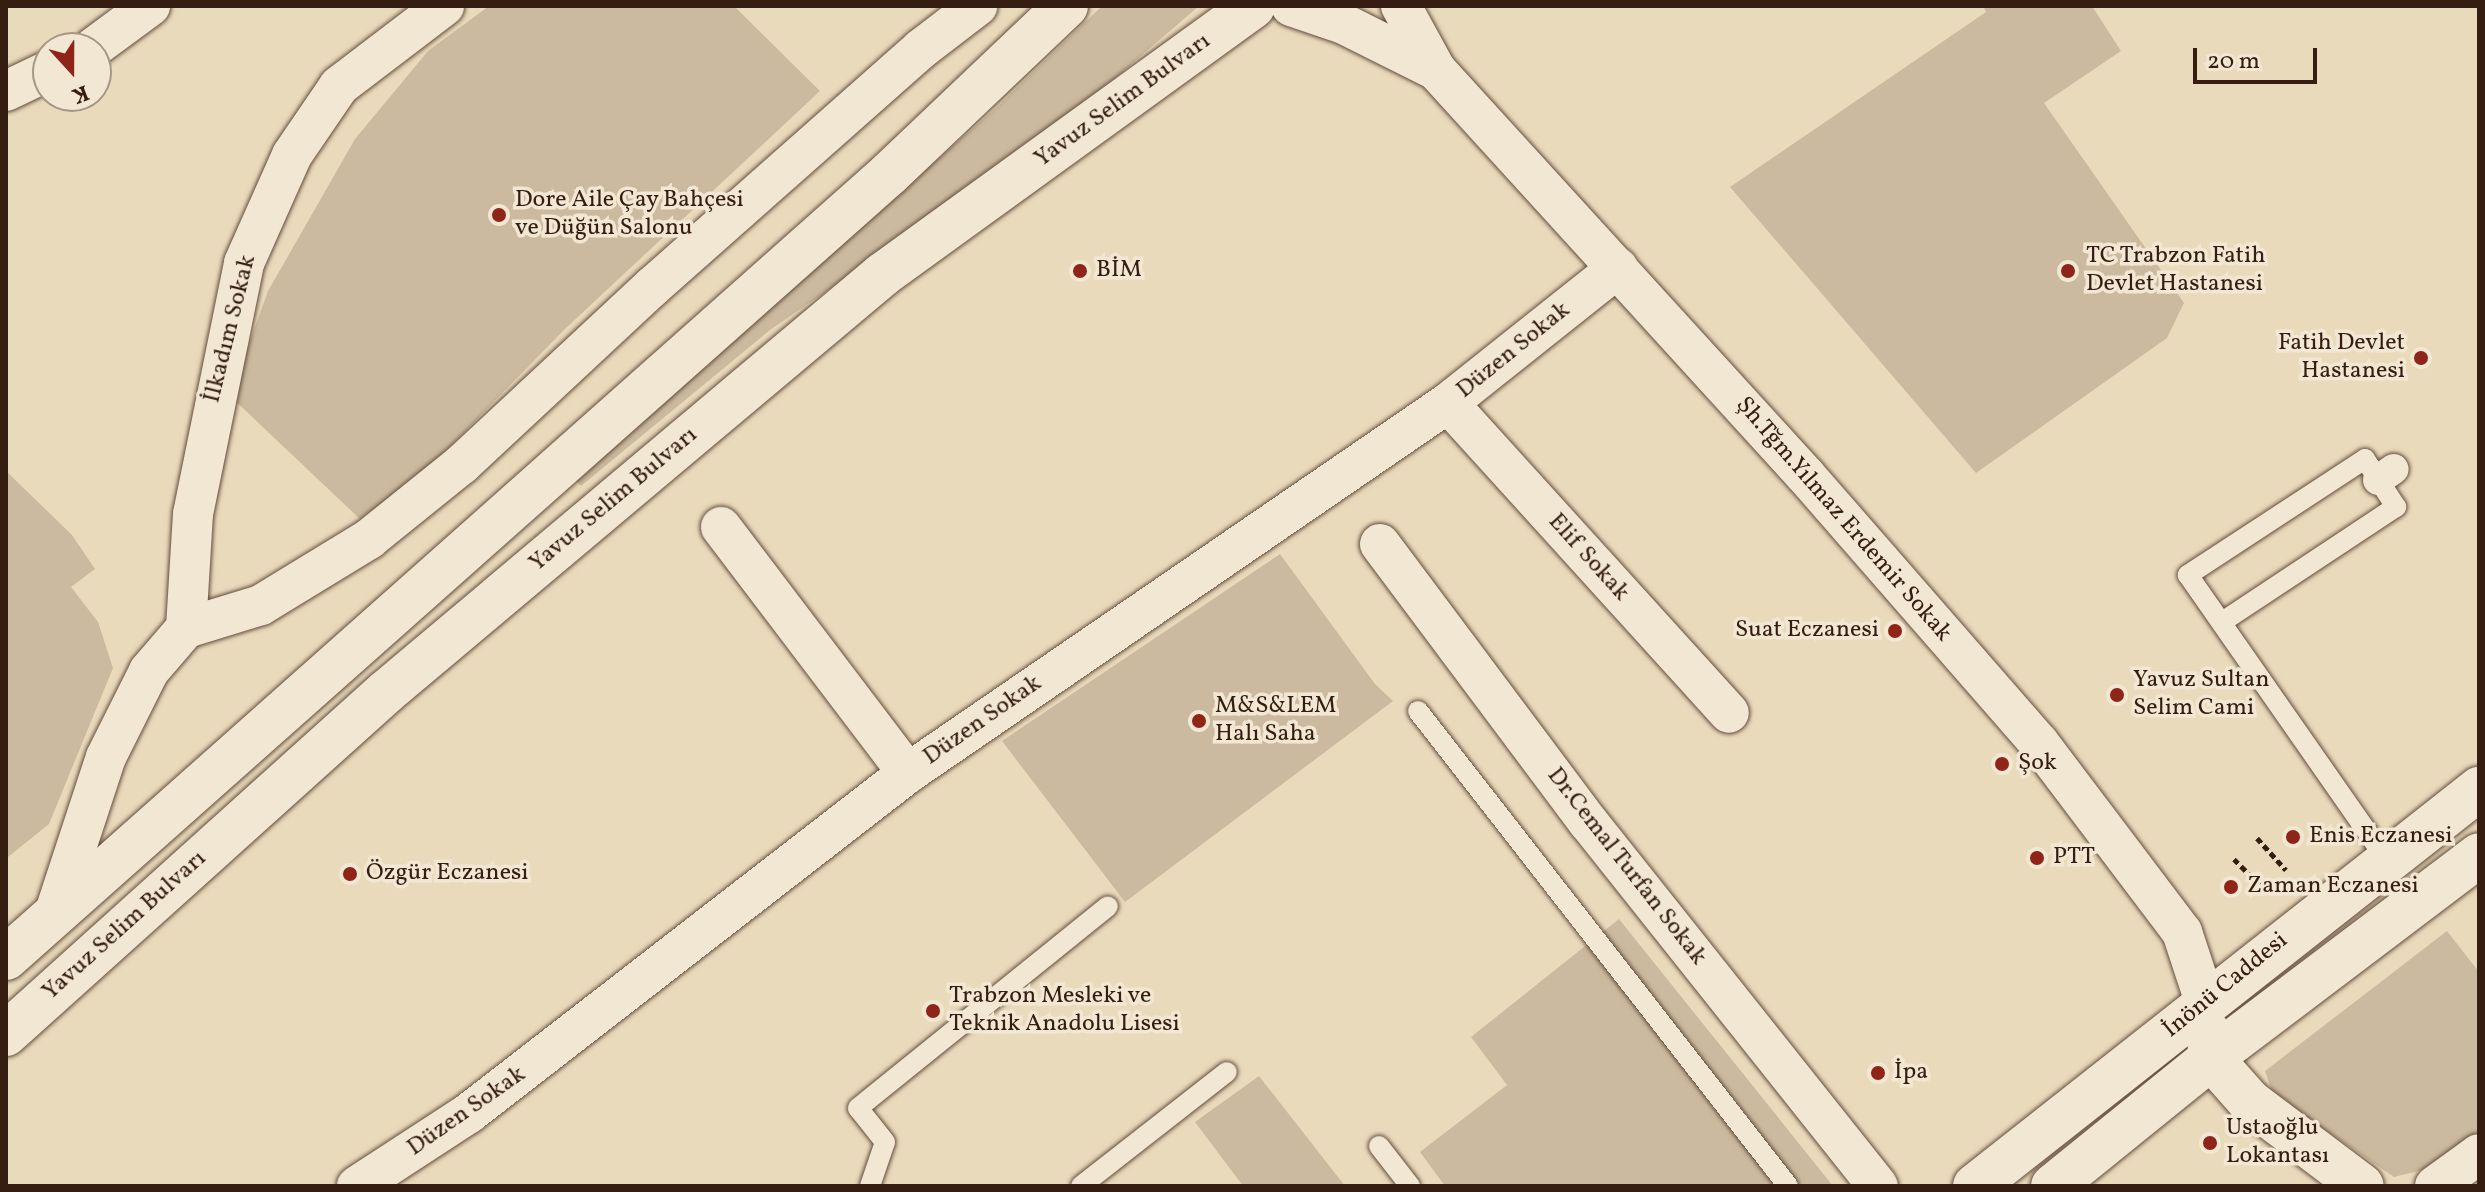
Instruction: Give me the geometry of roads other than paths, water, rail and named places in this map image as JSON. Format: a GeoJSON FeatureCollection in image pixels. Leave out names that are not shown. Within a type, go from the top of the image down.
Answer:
{"type":"FeatureCollection","features":[{"type":"Feature","properties":{"kind":"main road"},"geometry":{"type":"LineString","coordinates":[[6,958],[889,174],[1066,6]]}},
{"type":"Feature","properties":{"kind":"main road","name":"Yavuz Selim Bulvarı"},"geometry":{"type":"LineString","coordinates":[[6,1034],[386,692],[882,275],[1253,6]]}},
{"type":"Feature","properties":{"kind":"main road","name":"İnönü Caddesi"},"geometry":{"type":"LineString","coordinates":[[1975,1186],[2386,859],[2479,789]]}},
{"type":"Feature","properties":{"kind":"main road","name":"İnönü Caddesi"},"geometry":{"type":"LineString","coordinates":[[2060,1184],[2211,1058],[2479,855]]}},
{"type":"Feature","properties":{"kind":"main road"},"geometry":{"type":"LineString","coordinates":[[2205,1002],[2211,1058],[2249,1101],[2362,1186]]}},
{"type":"Feature","properties":{"kind":"main road"},"geometry":{"type":"LineString","coordinates":[[2031,1144],[2060,1184]]}},
{"type":"Feature","properties":{"kind":"street"},"geometry":{"type":"LineString","coordinates":[[112,34],[150,6]]}},
{"type":"Feature","properties":{"kind":"street","name":"İlkadım Sokak"},"geometry":{"type":"LineString","coordinates":[[186,628],[193,514],[244,263],[292,155],[339,86],[444,6]]}},
{"type":"Feature","properties":{"kind":"street"},"geometry":{"type":"LineString","coordinates":[[53,918],[106,757],[149,671],[186,628],[261,605],[369,539],[462,464],[652,287],[921,49],[977,6]]}},
{"type":"Feature","properties":{"kind":"street","name":"Şh.Tğm.Yılmaz Erdemir Sokak"},"geometry":{"type":"LineString","coordinates":[[1291,6],[1344,24],[1436,70]]}},
{"type":"Feature","properties":{"kind":"street","name":"Şh.Tğm.Yılmaz Erdemir Sokak"},"geometry":{"type":"LineString","coordinates":[[1401,6],[1436,70],[1618,268],[2039,743],[2182,932],[2205,1002]]}},
{"type":"Feature","properties":{"kind":"street"},"geometry":{"type":"LineString","coordinates":[[6,91],[32,79]]}},
{"type":"Feature","properties":{"kind":"street","name":"Düzen Sokak"},"geometry":{"type":"LineString","coordinates":[[357,1186],[482,1104],[908,773],[1448,403],[1618,268]]}},
{"type":"Feature","properties":{"kind":"street","name":"Elif Sokak"},"geometry":{"type":"LineString","coordinates":[[1448,403],[1729,713]]}},
{"type":"Feature","properties":{"kind":"street"},"geometry":{"type":"LineString","coordinates":[[721,527],[908,773]]}},
{"type":"Feature","properties":{"kind":"street","name":"Dr.Cemal Turfan Sokak"},"geometry":{"type":"LineString","coordinates":[[1380,544],[1589,823],[1878,1186]]}},
{"type":"Feature","properties":{"kind":"street"},"geometry":{"type":"LineString","coordinates":[[2435,1186],[2479,1154]]}},
{"type":"Feature","properties":{"kind":"lane"},"geometry":{"type":"LineString","coordinates":[[2222,622],[2396,507],[2386,474],[2365,459],[2188,575],[2386,859]]}},
{"type":"Feature","properties":{"kind":"lane"},"geometry":{"type":"LineString","coordinates":[[1418,711],[1788,1186]]}},
{"type":"Feature","properties":{"kind":"lane"},"geometry":{"type":"LineString","coordinates":[[870,1186],[885,1142],[858,1108],[1108,906]]}},
{"type":"Feature","properties":{"kind":"lane"},"geometry":{"type":"LineString","coordinates":[[1081,1186],[1227,1072]]}},
{"type":"Feature","properties":{"kind":"lane"},"geometry":{"type":"LineString","coordinates":[[1379,1146],[1410,1186]]}},
{"type":"Feature","properties":{"kind":"place","name":"Dore Aile Çay Bahçesi ve Düğün Salonu"},"geometry":{"type":"Point","coordinates":[499,215]}},
{"type":"Feature","properties":{"kind":"place","name":"BİM"},"geometry":{"type":"Point","coordinates":[1080,271]}},
{"type":"Feature","properties":{"kind":"place","name":"TC Trabzon Fatih Devlet Hastanesi"},"geometry":{"type":"Point","coordinates":[2068,271]}},
{"type":"Feature","properties":{"kind":"place","name":"Fatih Devlet Hastanesi"},"geometry":{"type":"Point","coordinates":[2421,358]}},
{"type":"Feature","properties":{"kind":"place","name":"Suat Eczanesi"},"geometry":{"type":"Point","coordinates":[1895,631]}},
{"type":"Feature","properties":{"kind":"place","name":"Yavuz Sultan Selim Cami"},"geometry":{"type":"Point","coordinates":[2117,695]}},
{"type":"Feature","properties":{"kind":"place","name":"M&S&LEM Halı Saha"},"geometry":{"type":"Point","coordinates":[1199,721]}},
{"type":"Feature","properties":{"kind":"place","name":"Şok"},"geometry":{"type":"Point","coordinates":[2002,764]}},
{"type":"Feature","properties":{"kind":"place","name":"Enis Eczanesi"},"geometry":{"type":"Point","coordinates":[2293,837]}},
{"type":"Feature","properties":{"kind":"place","name":"PTT"},"geometry":{"type":"Point","coordinates":[2037,858]}},
{"type":"Feature","properties":{"kind":"place","name":"Özgür Eczanesi"},"geometry":{"type":"Point","coordinates":[350,874]}},
{"type":"Feature","properties":{"kind":"place","name":"Zaman Eczanesi"},"geometry":{"type":"Point","coordinates":[2231,887]}},
{"type":"Feature","properties":{"kind":"place","name":"Trabzon Mesleki ve Teknik Anadolu Lisesi"},"geometry":{"type":"Point","coordinates":[933,1011]}},
{"type":"Feature","properties":{"kind":"place","name":"İpa"},"geometry":{"type":"Point","coordinates":[1878,1073]}},
{"type":"Feature","properties":{"kind":"place","name":"Ustaoğlu Lokantası"},"geometry":{"type":"Point","coordinates":[2210,1143]}}]}
